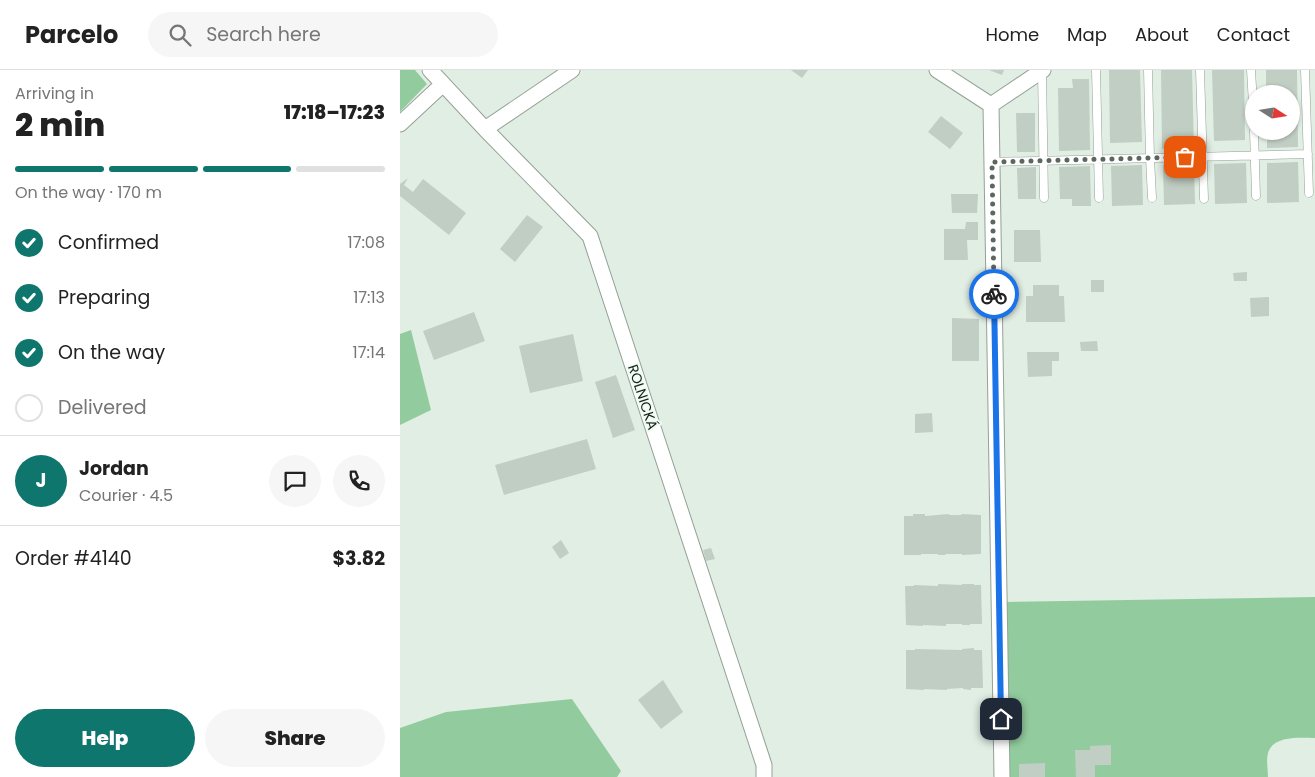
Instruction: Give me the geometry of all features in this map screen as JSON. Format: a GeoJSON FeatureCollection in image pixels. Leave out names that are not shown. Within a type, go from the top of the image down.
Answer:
{"type":"FeatureCollection","features":[{"type":"Feature","properties":{"kind":"street","name":"ROLNICKÁ"},"geometry":{"type":"LineString","coordinates":[[430,70],[590,236],[764,765],[764,777]]}},
{"type":"Feature","properties":{"kind":"street"},"geometry":{"type":"LineString","coordinates":[[486,129],[572,70]]}},
{"type":"Feature","properties":{"kind":"street"},"geometry":{"type":"LineString","coordinates":[[937,70],[991,105]]}},
{"type":"Feature","properties":{"kind":"street"},"geometry":{"type":"LineString","coordinates":[[991,105],[1042,70]]}},
{"type":"Feature","properties":{"kind":"street"},"geometry":{"type":"LineString","coordinates":[[400,124],[443,84]]}},
{"type":"Feature","properties":{"kind":"street"},"geometry":{"type":"LineString","coordinates":[[991,105],[1002,777]]}},
{"type":"Feature","properties":{"kind":"lane"},"geometry":{"type":"LineString","coordinates":[[1042,70],[1044,198]]}},
{"type":"Feature","properties":{"kind":"lane"},"geometry":{"type":"LineString","coordinates":[[1096,70],[1099,198]]}},
{"type":"Feature","properties":{"kind":"lane"},"geometry":{"type":"LineString","coordinates":[[1148,70],[1152,198]]}},
{"type":"Feature","properties":{"kind":"lane"},"geometry":{"type":"LineString","coordinates":[[1200,70],[1204,198]]}},
{"type":"Feature","properties":{"kind":"lane"},"geometry":{"type":"LineString","coordinates":[[1251,70],[1252,85]]}},
{"type":"Feature","properties":{"kind":"lane"},"geometry":{"type":"LineString","coordinates":[[1305,70],[1309,193]]}},
{"type":"Feature","properties":{"kind":"lane"},"geometry":{"type":"LineString","coordinates":[[1254,140],[1256,196]]}},
{"type":"Feature","properties":{"kind":"lane"},"geometry":{"type":"LineString","coordinates":[[992,162],[1308,154]]}},
{"type":"Feature","properties":{"kind":"green space"},"geometry":{"type":"Polygon","coordinates":[[[400,70],[415,70],[427,84],[400,112],[400,70]]]}},
{"type":"Feature","properties":{"kind":"green space"},"geometry":{"type":"Polygon","coordinates":[[[411,330],[431,410],[400,425],[400,334],[411,330]]]}},
{"type":"Feature","properties":{"kind":"green space"},"geometry":{"type":"Polygon","coordinates":[[[1315,597],[1315,738],[1295,738],[1275,743],[1268,753],[1268,777],[1008,777],[1007,602],[1315,597]]]}},
{"type":"Feature","properties":{"kind":"green space"},"geometry":{"type":"Polygon","coordinates":[[[572,699],[621,771],[617,777],[400,777],[400,728],[446,712],[572,699]]]}},
{"type":"Feature","properties":{"kind":"building"},"geometry":{"type":"Polygon","coordinates":[[[791,70],[808,70],[802,78],[791,70]]]}},
{"type":"Feature","properties":{"kind":"building"},"geometry":{"type":"Polygon","coordinates":[[[989,70],[1004,70],[1002,75],[989,70]]]}},
{"type":"Feature","properties":{"kind":"building"},"geometry":{"type":"Polygon","coordinates":[[[1109,70],[1140,70],[1142,142],[1110,143],[1109,70]]]}},
{"type":"Feature","properties":{"kind":"building"},"geometry":{"type":"Polygon","coordinates":[[[1161,70],[1192,70],[1194,149],[1162,149],[1161,70]]]}},
{"type":"Feature","properties":{"kind":"building"},"geometry":{"type":"Polygon","coordinates":[[[1212,70],[1244,70],[1245,140],[1214,141],[1212,70]]]}},
{"type":"Feature","properties":{"kind":"building"},"geometry":{"type":"Polygon","coordinates":[[[1266,70],[1297,70],[1297,85],[1266,85],[1266,70]]]}},
{"type":"Feature","properties":{"kind":"building"},"geometry":{"type":"Polygon","coordinates":[[[1072,79],[1089,79],[1090,150],[1059,151],[1058,88],[1073,88],[1072,79]]]}},
{"type":"Feature","properties":{"kind":"building"},"geometry":{"type":"Polygon","coordinates":[[[1016,113],[1035,113],[1035,152],[1017,152],[1016,113]]]}},
{"type":"Feature","properties":{"kind":"building"},"geometry":{"type":"Polygon","coordinates":[[[941,116],[963,133],[950,149],[928,132],[941,116]]]}},
{"type":"Feature","properties":{"kind":"building"},"geometry":{"type":"Polygon","coordinates":[[[1267,140],[1298,140],[1298,147],[1267,148],[1267,140]]]}},
{"type":"Feature","properties":{"kind":"building"},"geometry":{"type":"Polygon","coordinates":[[[1298,162],[1299,202],[1267,203],[1267,163],[1298,162]]]}},
{"type":"Feature","properties":{"kind":"building"},"geometry":{"type":"Polygon","coordinates":[[[1246,163],[1247,203],[1215,204],[1214,164],[1246,163]]]}},
{"type":"Feature","properties":{"kind":"building"},"geometry":{"type":"Polygon","coordinates":[[[1194,164],[1195,204],[1164,205],[1163,165],[1194,164]]]}},
{"type":"Feature","properties":{"kind":"building"},"geometry":{"type":"Polygon","coordinates":[[[1142,165],[1143,205],[1112,206],[1111,166],[1142,165]]]}},
{"type":"Feature","properties":{"kind":"building"},"geometry":{"type":"Polygon","coordinates":[[[1090,166],[1091,206],[1072,206],[1072,199],[1060,199],[1059,167],[1090,166]]]}},
{"type":"Feature","properties":{"kind":"building"},"geometry":{"type":"Polygon","coordinates":[[[1036,167],[1036,199],[1018,199],[1017,168],[1036,167]]]}},
{"type":"Feature","properties":{"kind":"building"},"geometry":{"type":"Polygon","coordinates":[[[408,178],[404,185],[413,192],[423,179],[466,213],[449,235],[400,196],[400,184],[408,178]]]}},
{"type":"Feature","properties":{"kind":"building"},"geometry":{"type":"Polygon","coordinates":[[[951,194],[978,194],[977,213],[952,213],[951,194]]]}},
{"type":"Feature","properties":{"kind":"building"},"geometry":{"type":"Polygon","coordinates":[[[527,215],[543,227],[515,262],[500,249],[527,215]]]}},
{"type":"Feature","properties":{"kind":"building"},"geometry":{"type":"Polygon","coordinates":[[[966,222],[978,222],[978,240],[967,240],[968,260],[944,260],[944,229],[965,229],[966,222]]]}},
{"type":"Feature","properties":{"kind":"building"},"geometry":{"type":"Polygon","coordinates":[[[1014,230],[1040,230],[1041,262],[1014,262],[1014,230]]]}},
{"type":"Feature","properties":{"kind":"building"},"geometry":{"type":"Polygon","coordinates":[[[1247,272],[1247,281],[1234,281],[1233,273],[1247,272]]]}},
{"type":"Feature","properties":{"kind":"building"},"geometry":{"type":"Polygon","coordinates":[[[1091,280],[1104,280],[1104,292],[1091,292],[1091,280]]]}},
{"type":"Feature","properties":{"kind":"building"},"geometry":{"type":"Polygon","coordinates":[[[1033,285],[1059,285],[1059,296],[1064,296],[1065,322],[1026,322],[1026,296],[1033,296],[1033,285]]]}},
{"type":"Feature","properties":{"kind":"building"},"geometry":{"type":"Polygon","coordinates":[[[1269,297],[1269,316],[1251,317],[1250,298],[1269,297]]]}},
{"type":"Feature","properties":{"kind":"building"},"geometry":{"type":"Polygon","coordinates":[[[474,312],[485,341],[434,360],[423,331],[474,312]]]}},
{"type":"Feature","properties":{"kind":"building"},"geometry":{"type":"Polygon","coordinates":[[[952,318],[979,319],[979,361],[952,361],[952,318]]]}},
{"type":"Feature","properties":{"kind":"building"},"geometry":{"type":"Polygon","coordinates":[[[573,334],[583,381],[530,393],[519,346],[573,334]]]}},
{"type":"Feature","properties":{"kind":"building"},"geometry":{"type":"Polygon","coordinates":[[[1097,341],[1098,351],[1081,351],[1080,342],[1097,341]]]}},
{"type":"Feature","properties":{"kind":"building"},"geometry":{"type":"Polygon","coordinates":[[[1027,352],[1059,352],[1059,361],[1052,361],[1052,376],[1028,377],[1027,352]]]}},
{"type":"Feature","properties":{"kind":"building"},"geometry":{"type":"Polygon","coordinates":[[[616,375],[635,430],[613,438],[595,382],[616,375]]]}},
{"type":"Feature","properties":{"kind":"building"},"geometry":{"type":"Polygon","coordinates":[[[932,413],[933,432],[915,433],[915,414],[932,413]]]}},
{"type":"Feature","properties":{"kind":"building"},"geometry":{"type":"Polygon","coordinates":[[[587,439],[596,469],[504,495],[495,465],[587,439]]]}},
{"type":"Feature","properties":{"kind":"building"},"geometry":{"type":"Polygon","coordinates":[[[913,514],[925,514],[925,516],[949,514],[981,515],[981,554],[904,555],[904,516],[913,516],[913,514]]]}},
{"type":"Feature","properties":{"kind":"building"},"geometry":{"type":"Polygon","coordinates":[[[561,540],[569,553],[560,559],[552,547],[561,540]]]}},
{"type":"Feature","properties":{"kind":"building"},"geometry":{"type":"Polygon","coordinates":[[[711,548],[715,559],[706,561],[703,550],[711,548]]]}},
{"type":"Feature","properties":{"kind":"building"},"geometry":{"type":"Polygon","coordinates":[[[938,584],[981,585],[982,624],[946,624],[946,626],[906,625],[905,586],[938,586],[938,584]]]}},
{"type":"Feature","properties":{"kind":"building"},"geometry":{"type":"Polygon","coordinates":[[[974,648],[974,650],[982,650],[983,688],[971,688],[971,690],[963,688],[947,690],[906,689],[906,650],[962,650],[974,648]]]}},
{"type":"Feature","properties":{"kind":"building"},"geometry":{"type":"Polygon","coordinates":[[[663,680],[683,712],[661,729],[638,700],[663,680]]]}},
{"type":"Feature","properties":{"kind":"building"},"geometry":{"type":"Polygon","coordinates":[[[1111,745],[1111,765],[1095,765],[1095,777],[1076,777],[1075,750],[1090,750],[1090,746],[1111,745]]]}},
{"type":"Feature","properties":{"kind":"building"},"geometry":{"type":"Polygon","coordinates":[[[1045,763],[1045,777],[1019,777],[1019,764],[1045,763]]]}},
{"type":"Feature","properties":{"kind":"way so far"},"geometry":{"type":"LineString","coordinates":[[994,294],[992,162],[1185,157]]}},
{"type":"Feature","properties":{"kind":"route"},"geometry":{"type":"LineString","coordinates":[[994,294],[1001,719]]}}]}
